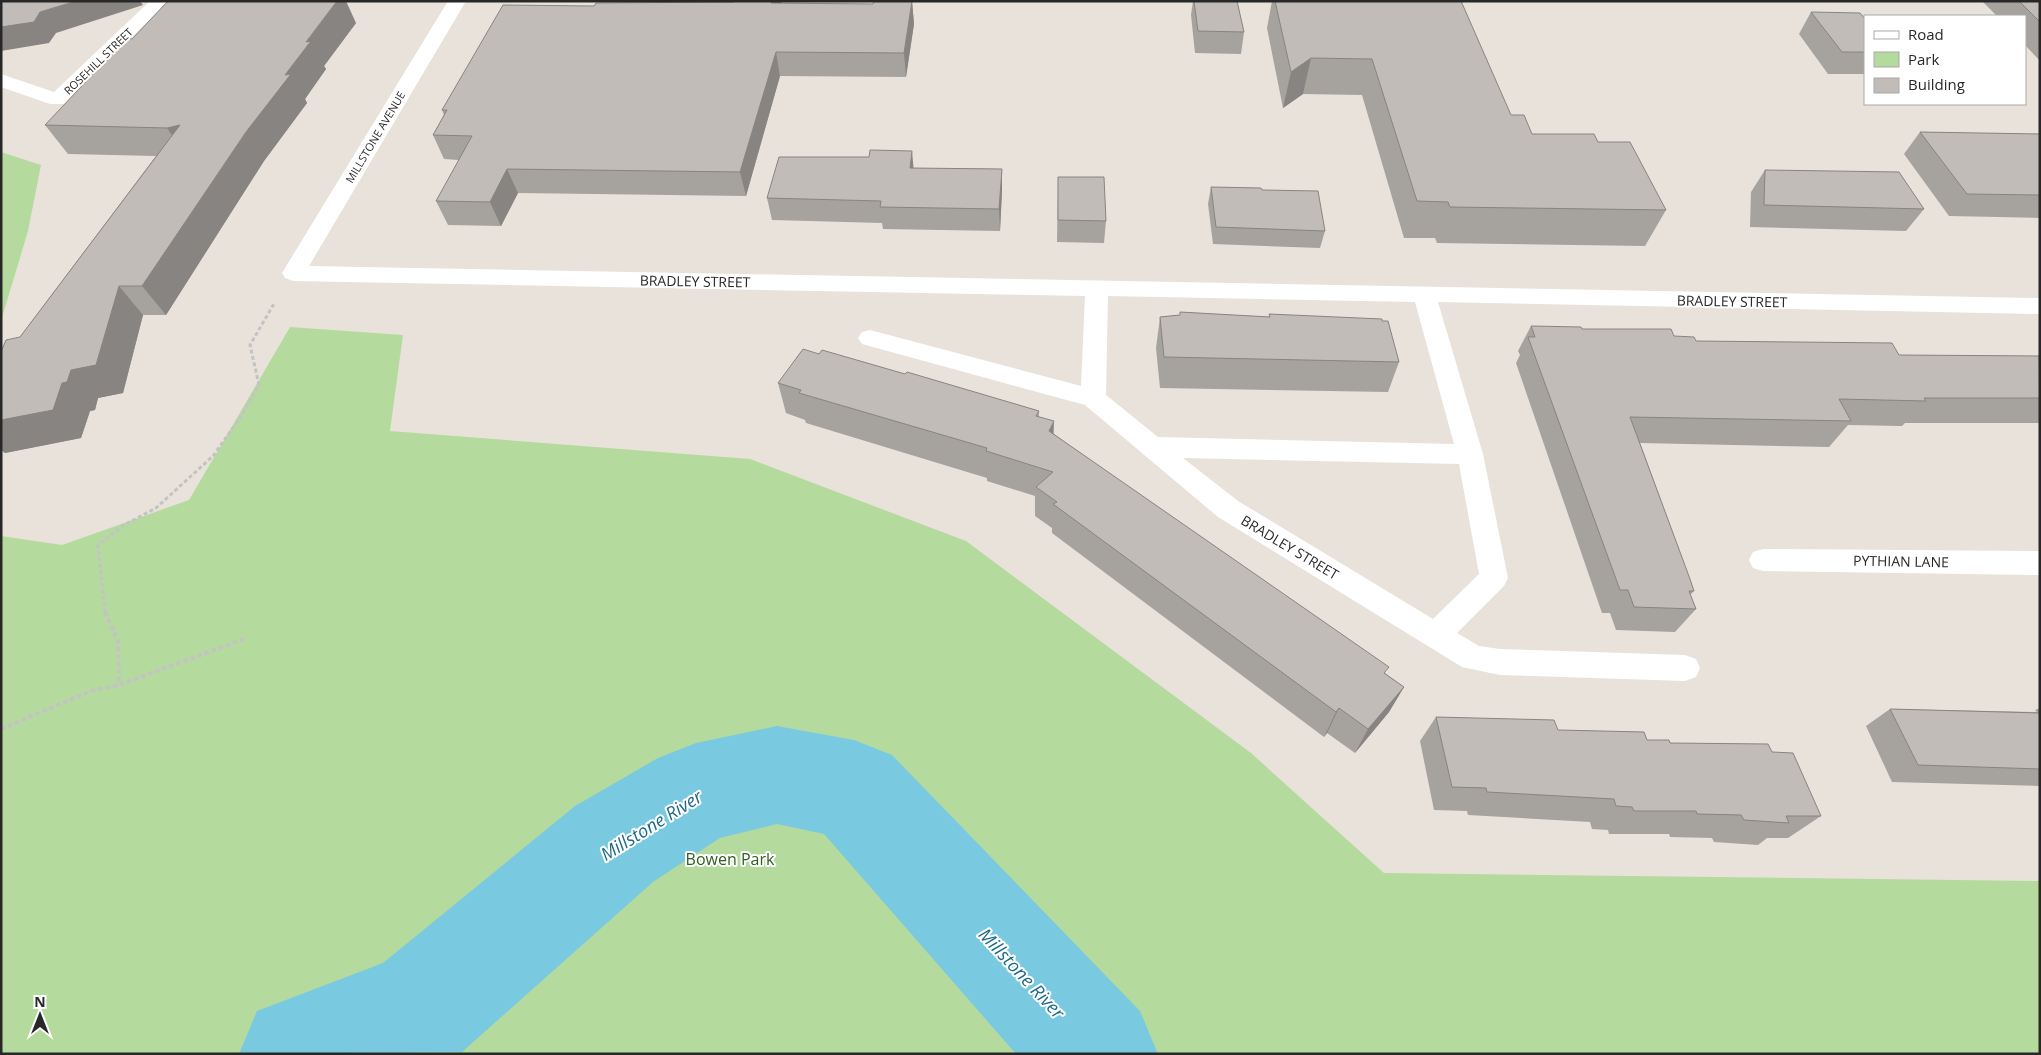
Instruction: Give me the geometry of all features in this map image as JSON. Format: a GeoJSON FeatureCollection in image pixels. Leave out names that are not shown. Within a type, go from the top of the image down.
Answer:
{"type":"FeatureCollection","features":[{"type":"Feature","properties":{"kind":"street","name":"ROSEHILL STREET"},"geometry":{"type":"LineString","coordinates":[[1,80],[57,100],[160,1]]}},
{"type":"Feature","properties":{"kind":"street","name":"MILLSTONE AVENUE"},"geometry":{"type":"LineString","coordinates":[[292,273],[457,1]]}},
{"type":"Feature","properties":{"kind":"street","name":"BRADLEY STREET"},"geometry":{"type":"LineString","coordinates":[[292,273],[1097,290],[2040,306]]}},
{"type":"Feature","properties":{"kind":"street"},"geometry":{"type":"LineString","coordinates":[[1093,398],[1097,290]]}},
{"type":"Feature","properties":{"kind":"street"},"geometry":{"type":"LineString","coordinates":[[1424,296],[1470,454],[1494,578],[1435,636]]}},
{"type":"Feature","properties":{"kind":"street","name":"BRADLEY STREET"},"geometry":{"type":"LineString","coordinates":[[870,338],[1093,398],[1228,509],[1473,658],[1500,662],[1686,668]]}},
{"type":"Feature","properties":{"kind":"street"},"geometry":{"type":"LineString","coordinates":[[1152,447],[1470,454]]}},
{"type":"Feature","properties":{"kind":"street","name":"PYTHIAN LANE"},"geometry":{"type":"LineString","coordinates":[[1763,560],[2040,563]]}},
{"type":"Feature","properties":{"kind":"path"},"geometry":{"type":"LineString","coordinates":[[119,685],[118,641],[103,608],[98,545],[124,525],[156,508],[174,494],[213,456],[242,416],[259,385],[250,345],[292,273]]}},
{"type":"Feature","properties":{"kind":"path"},"geometry":{"type":"LineString","coordinates":[[1,729],[91,690],[119,685],[244,639]]}},
{"type":"Feature","properties":{"kind":"green space"},"geometry":{"type":"Polygon","coordinates":[[[1,152],[41,165],[28,231],[1,321],[1,152]]]}},
{"type":"Feature","properties":{"kind":"green space","name":"Bowen Park"},"geometry":{"type":"Polygon","coordinates":[[[290,327],[403,335],[390,431],[750,459],[966,541],[1251,753],[1384,873],[2040,881],[2040,1054],[1,1054],[1,536],[62,545],[189,500],[290,327]]]}},
{"type":"Feature","properties":{"kind":"building"},"geometry":{"type":"Polygon","coordinates":[[[1,1],[76,1],[40,12],[34,22],[1,27],[1,1]]]}},
{"type":"Feature","properties":{"kind":"building"},"geometry":{"type":"Polygon","coordinates":[[[168,1],[337,1],[306,42],[311,41],[285,75],[291,74],[246,132],[142,286],[119,286],[96,365],[71,370],[67,382],[62,383],[53,410],[1,420],[1,352],[6,340],[20,337],[180,125],[167,128],[45,125],[127,38],[132,39],[168,1]]]}},
{"type":"Feature","properties":{"kind":"building"},"geometry":{"type":"Polygon","coordinates":[[[734,1],[873,4],[874,1],[912,1],[904,53],[776,52],[740,172],[507,169],[490,202],[436,201],[472,136],[433,135],[447,110],[442,110],[503,5],[594,6],[596,3],[734,1]]]}},
{"type":"Feature","properties":{"kind":"building"},"geometry":{"type":"Polygon","coordinates":[[[1194,1],[1237,1],[1244,32],[1198,31],[1194,1]]]}},
{"type":"Feature","properties":{"kind":"building"},"geometry":{"type":"Polygon","coordinates":[[[1275,1],[1461,1],[1511,115],[1524,115],[1532,134],[1594,134],[1598,142],[1630,142],[1666,210],[1450,207],[1448,202],[1417,201],[1372,59],[1311,58],[1291,72],[1275,1]]]}},
{"type":"Feature","properties":{"kind":"building"},"geometry":{"type":"Polygon","coordinates":[[[2019,1],[2040,1],[2040,22],[2019,1]]]}},
{"type":"Feature","properties":{"kind":"building"},"geometry":{"type":"Polygon","coordinates":[[[1811,12],[1860,13],[1864,18],[1864,52],[1842,52],[1811,12]]]}},
{"type":"Feature","properties":{"kind":"building"},"geometry":{"type":"Polygon","coordinates":[[[1920,132],[2040,134],[2040,195],[1967,194],[1920,132]]]}},
{"type":"Feature","properties":{"kind":"building"},"geometry":{"type":"Polygon","coordinates":[[[870,150],[912,151],[910,168],[1002,169],[999,209],[880,207],[881,201],[767,198],[779,157],[869,157],[870,150]]]}},
{"type":"Feature","properties":{"kind":"building"},"geometry":{"type":"Polygon","coordinates":[[[1765,170],[1899,172],[1924,209],[1764,205],[1765,170]]]}},
{"type":"Feature","properties":{"kind":"building"},"geometry":{"type":"Polygon","coordinates":[[[1058,177],[1104,177],[1106,221],[1058,220],[1058,177]]]}},
{"type":"Feature","properties":{"kind":"building"},"geometry":{"type":"Polygon","coordinates":[[[1211,187],[1318,191],[1325,231],[1216,227],[1211,187]]]}},
{"type":"Feature","properties":{"kind":"building"},"geometry":{"type":"Polygon","coordinates":[[[1180,312],[1270,317],[1269,314],[1382,319],[1382,321],[1388,321],[1399,362],[1164,357],[1160,317],[1180,315],[1180,312]]]}},
{"type":"Feature","properties":{"kind":"building"},"geometry":{"type":"Polygon","coordinates":[[[1531,326],[1581,327],[1582,329],[1671,329],[1674,336],[1694,337],[1696,341],[1892,343],[1899,355],[2039,356],[2040,398],[1924,398],[1926,401],[1839,399],[1851,421],[1630,417],[1690,579],[1694,591],[1689,591],[1696,609],[1634,607],[1628,590],[1620,590],[1528,337],[1535,337],[1531,326]]]}},
{"type":"Feature","properties":{"kind":"building"},"geometry":{"type":"Polygon","coordinates":[[[803,349],[819,354],[822,350],[905,374],[907,372],[1039,411],[1036,416],[1054,421],[1049,431],[1389,667],[1384,673],[1404,687],[1368,729],[1339,708],[1336,712],[1053,504],[1057,502],[1036,487],[1053,472],[986,451],[987,448],[799,393],[801,390],[778,383],[803,349]]]}},
{"type":"Feature","properties":{"kind":"building"},"geometry":{"type":"Polygon","coordinates":[[[1890,709],[2040,713],[2040,769],[1918,765],[1890,709]]]}},
{"type":"Feature","properties":{"kind":"building"},"geometry":{"type":"Polygon","coordinates":[[[1436,717],[1554,720],[1558,730],[1644,732],[1647,740],[1669,740],[1670,743],[1768,744],[1772,752],[1793,753],[1821,816],[1786,816],[1789,823],[1744,820],[1741,815],[1697,814],[1696,811],[1634,811],[1632,807],[1616,806],[1614,799],[1487,792],[1486,788],[1452,787],[1436,717]]]}},
{"type":"Feature","properties":{"kind":"waterway","name":"Millstone River"},"geometry":{"type":"LineString","coordinates":[[300,1054],[420,1010],[614,844],[696,793],[777,775],[854,790],[1097,1054]]}}]}
